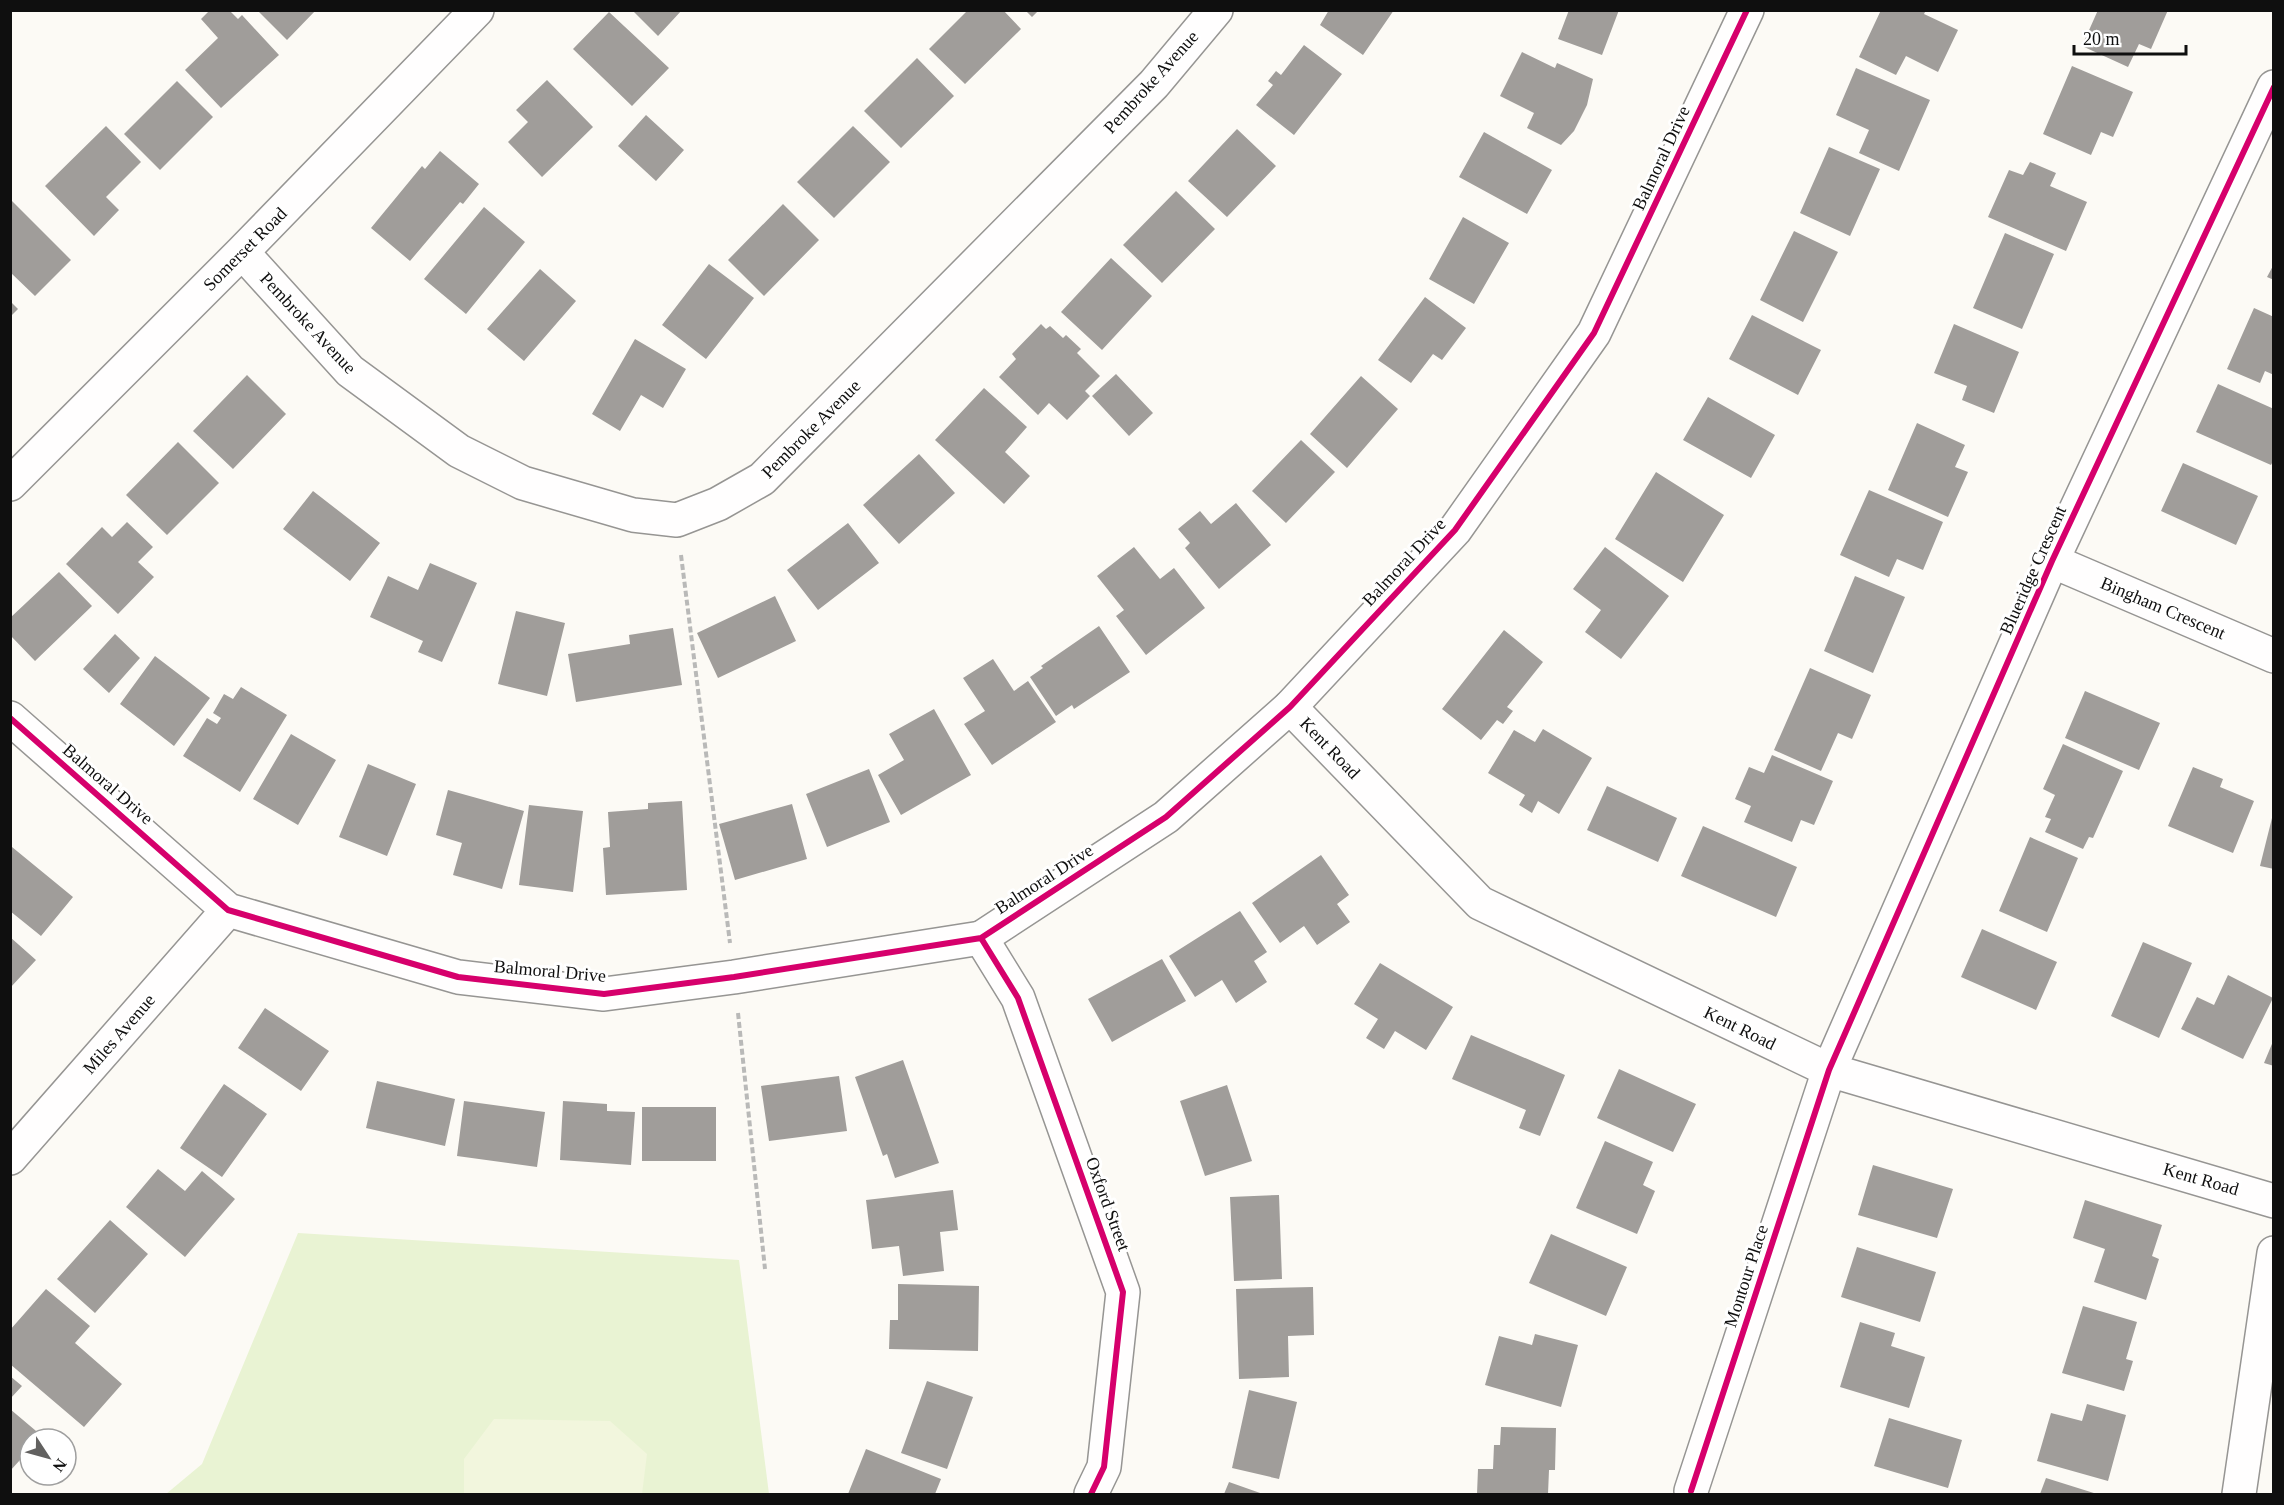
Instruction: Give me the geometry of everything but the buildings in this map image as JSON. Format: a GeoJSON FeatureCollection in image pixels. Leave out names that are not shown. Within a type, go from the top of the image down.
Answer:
{"type":"FeatureCollection","features":[{"type":"Feature","properties":{"kind":"street","name":"Somerset Road"},"geometry":{"type":"LineString","coordinates":[[10,484],[242,252],[477,10]]}},
{"type":"Feature","properties":{"kind":"street","name":"Pembroke Avenue"},"geometry":{"type":"LineString","coordinates":[[242,252],[350,370],[459,451],[523,483],[633,515],[677,520],[718,504],[762,479],[1154,84],[1216,10]]}},
{"type":"Feature","properties":{"kind":"street","name":"Balmoral Drive"},"geometry":{"type":"LineString","coordinates":[[10,718],[228,910],[458,977],[604,993],[734,977],[981,938],[1166,818],[1290,707],[1455,530],[1594,333],[1747,10]]}},
{"type":"Feature","properties":{"kind":"street","name":"Blueridge Crescent"},"geometry":{"type":"LineString","coordinates":[[1829,1070],[2052,561],[2274,87]]}},
{"type":"Feature","properties":{"kind":"street","name":"Bingham Crescent"},"geometry":{"type":"LineString","coordinates":[[2052,561],[2274,656]]}},
{"type":"Feature","properties":{"kind":"street","name":"Kent Road"},"geometry":{"type":"LineString","coordinates":[[1290,707],[1480,903],[1829,1070],[2274,1201]]}},
{"type":"Feature","properties":{"kind":"street","name":"Miles Avenue"},"geometry":{"type":"LineString","coordinates":[[10,1158],[228,910]]}},
{"type":"Feature","properties":{"kind":"street","name":"Oxford Street"},"geometry":{"type":"LineString","coordinates":[[981,938],[1018,998],[1123,1292],[1104,1467],[1091,1494]]}},
{"type":"Feature","properties":{"kind":"street","name":"Montour Place"},"geometry":{"type":"LineString","coordinates":[[1691,1491],[1829,1070]]}},
{"type":"Feature","properties":{"kind":"street"},"geometry":{"type":"LineString","coordinates":[[2240,1494],[2274,1253]]}},
{"type":"Feature","properties":{"kind":"path"},"geometry":{"type":"LineString","coordinates":[[677,520],[734,977],[765,1269]]}},
{"type":"Feature","properties":{"kind":"green space"},"geometry":{"type":"Polygon","coordinates":[[[298,1233],[739,1260],[769,1494],[166,1494],[202,1464],[298,1233]]]}},
{"type":"Feature","properties":{"kind":"green space"},"geometry":{"type":"Polygon","coordinates":[[[494,1419],[610,1421],[647,1454],[642,1494],[464,1494],[464,1459],[494,1419]]]}},
{"type":"Feature","properties":{"kind":"cycle path"},"geometry":{"type":"LineString","coordinates":[[10,718],[228,910],[458,977],[604,994],[734,977],[981,938],[1166,817],[1290,707],[1455,530],[1594,333],[1747,10]]}},
{"type":"Feature","properties":{"kind":"cycle path"},"geometry":{"type":"LineString","coordinates":[[1691,1491],[1829,1070],[2052,561],[2274,87]]}},
{"type":"Feature","properties":{"kind":"cycle path"},"geometry":{"type":"LineString","coordinates":[[981,938],[1018,998],[1123,1292],[1104,1467],[1091,1494]]}}]}
